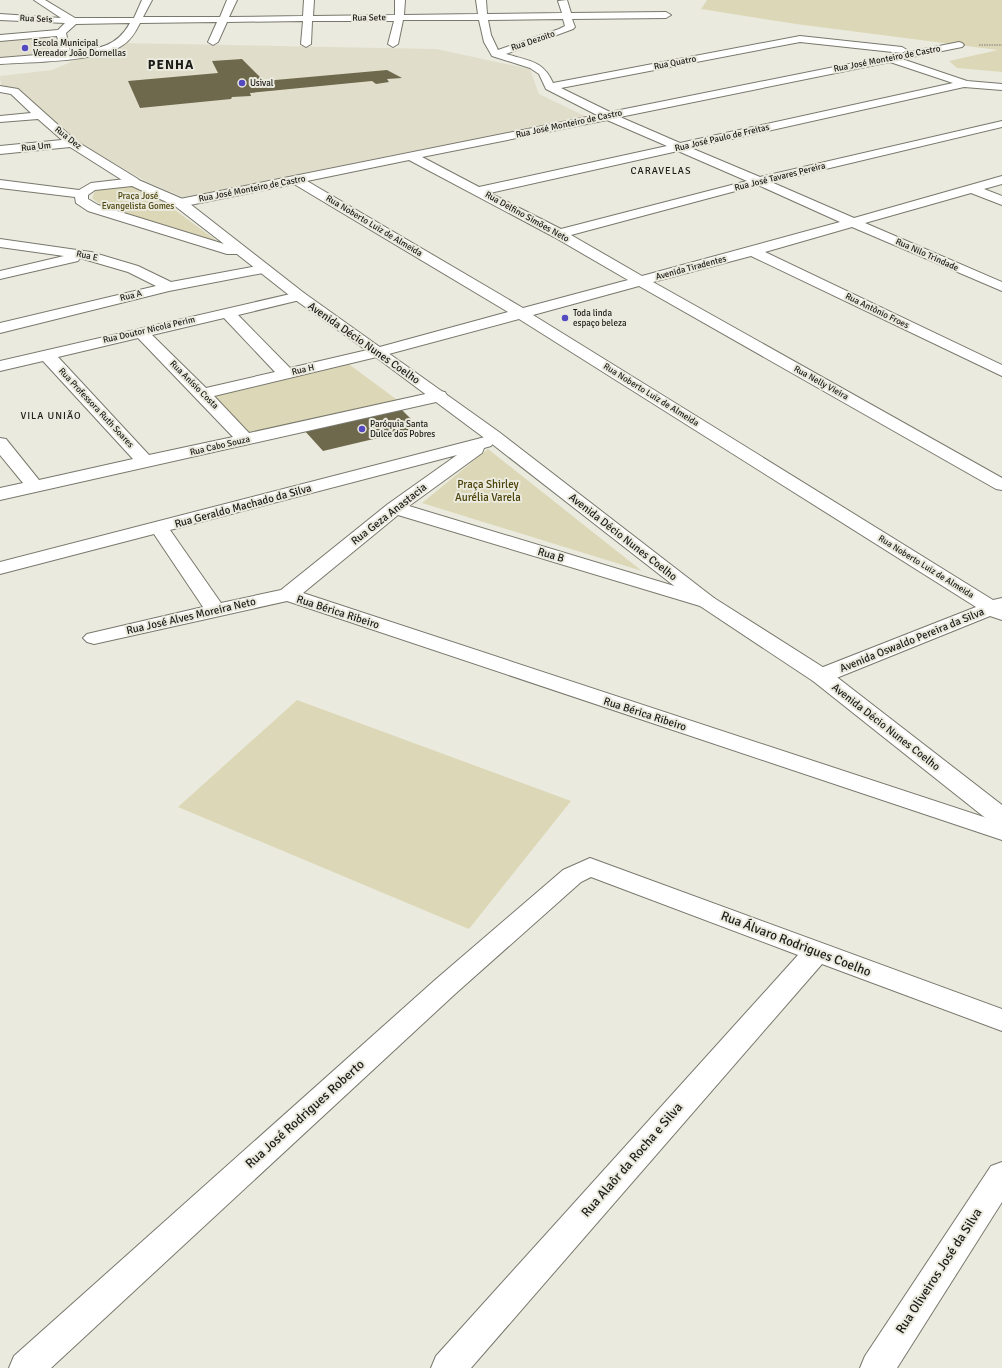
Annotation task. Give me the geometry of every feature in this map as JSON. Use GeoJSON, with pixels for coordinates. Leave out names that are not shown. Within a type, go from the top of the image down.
{"type":"FeatureCollection","features":[{"type":"Feature","properties":{"kind":"street"},"geometry":{"type":"LineString","coordinates":[[0,38],[61,33],[72,21],[39,0]]}},
{"type":"Feature","properties":{"kind":"street"},"geometry":{"type":"LineString","coordinates":[[0,61],[97,51],[121,44],[137,21],[147,0]]}},
{"type":"Feature","properties":{"kind":"street"},"geometry":{"type":"LineString","coordinates":[[213,42],[232,0]]}},
{"type":"Feature","properties":{"kind":"street"},"geometry":{"type":"LineString","coordinates":[[306,44],[310,0]]}},
{"type":"Feature","properties":{"kind":"street"},"geometry":{"type":"LineString","coordinates":[[393,44],[399,18],[400,0]]}},
{"type":"Feature","properties":{"kind":"street"},"geometry":{"type":"LineString","coordinates":[[481,0],[483,18],[490,47],[496,54],[534,66],[543,72],[550,87]]}},
{"type":"Feature","properties":{"kind":"street"},"geometry":{"type":"LineString","coordinates":[[561,0],[568,22]]}},
{"type":"Feature","properties":{"kind":"street","name":"Rua Sete"},"geometry":{"type":"LineString","coordinates":[[72,21],[483,18],[568,22],[666,15]]}},
{"type":"Feature","properties":{"kind":"street","name":"Rua Seis"},"geometry":{"type":"LineString","coordinates":[[0,17],[72,21]]}},
{"type":"Feature","properties":{"kind":"street","name":"Rua Dezoito"},"geometry":{"type":"LineString","coordinates":[[496,54],[562,31],[568,22]]}},
{"type":"Feature","properties":{"kind":"street"},"geometry":{"type":"LineString","coordinates":[[61,33],[66,55]]}},
{"type":"Feature","properties":{"kind":"street","name":"Rua Quatro"},"geometry":{"type":"LineString","coordinates":[[550,87],[800,39],[924,52]]}},
{"type":"Feature","properties":{"kind":"street","name":"Rua José Monteiro de Castro"},"geometry":{"type":"LineString","coordinates":[[180,203],[959,45]]}},
{"type":"Feature","properties":{"kind":"street"},"geometry":{"type":"LineString","coordinates":[[891,58],[1002,96]]}},
{"type":"Feature","properties":{"kind":"street"},"geometry":{"type":"LineString","coordinates":[[964,84],[1002,87]]}},
{"type":"Feature","properties":{"kind":"street","name":"Rua José Paulo de Freitas"},"geometry":{"type":"LineString","coordinates":[[480,191],[681,148],[964,84]]}},
{"type":"Feature","properties":{"kind":"street","name":"Rua Nilo Trindade"},"geometry":{"type":"LineString","coordinates":[[550,87],[608,116],[1002,287]]}},
{"type":"Feature","properties":{"kind":"street","name":"Rua Dez"},"geometry":{"type":"LineString","coordinates":[[3,89],[14,91],[72,143],[134,182]]}},
{"type":"Feature","properties":{"kind":"street"},"geometry":{"type":"LineString","coordinates":[[0,119],[41,115]]}},
{"type":"Feature","properties":{"kind":"street","name":"Rua José Tavares Pereira"},"geometry":{"type":"LineString","coordinates":[[560,234],[760,181],[1002,124]]}},
{"type":"Feature","properties":{"kind":"street","name":"Rua Um"},"geometry":{"type":"LineString","coordinates":[[0,150],[72,143]]}},
{"type":"Feature","properties":{"kind":"street","name":"Rua Delfino Simões Neto"},"geometry":{"type":"LineString","coordinates":[[412,157],[480,191],[560,234],[640,281]]}},
{"type":"Feature","properties":{"kind":"street","name":"Rua Noberto Luiz de Almeida"},"geometry":{"type":"LineString","coordinates":[[297,180],[520,313],[998,608]]}},
{"type":"Feature","properties":{"kind":"street","name":"Avenida Tiradentes"},"geometry":{"type":"LineString","coordinates":[[379,352],[752,251],[1002,180]]}},
{"type":"Feature","properties":{"kind":"street"},"geometry":{"type":"LineString","coordinates":[[134,182],[180,203],[245,255],[93,208],[81,200],[82,194],[91,187],[134,182]]}},
{"type":"Feature","properties":{"kind":"street"},"geometry":{"type":"LineString","coordinates":[[0,184],[82,194]]}},
{"type":"Feature","properties":{"kind":"street"},"geometry":{"type":"LineString","coordinates":[[970,188],[1002,200]]}},
{"type":"Feature","properties":{"kind":"street","name":"Rua E"},"geometry":{"type":"LineString","coordinates":[[0,243],[86,255],[133,268],[169,287]]}},
{"type":"Feature","properties":{"kind":"street","name":"Rua Antônio Froes"},"geometry":{"type":"LineString","coordinates":[[752,251],[1002,371]]}},
{"type":"Feature","properties":{"kind":"street"},"geometry":{"type":"LineString","coordinates":[[0,275],[86,255]]}},
{"type":"Feature","properties":{"kind":"street","name":"Avenida Décio Nunes Coelho"},"geometry":{"type":"LineString","coordinates":[[245,255],[299,296],[439,396],[489,439],[707,602],[821,676],[1002,818]]}},
{"type":"Feature","properties":{"kind":"street","name":"Rua A"},"geometry":{"type":"LineString","coordinates":[[0,328],[169,287],[263,269]]}},
{"type":"Feature","properties":{"kind":"street","name":"Rua Nelly Vieira"},"geometry":{"type":"LineString","coordinates":[[640,281],[1002,485]]}},
{"type":"Feature","properties":{"kind":"street","name":"Rua Doutor Nicola Perim"},"geometry":{"type":"LineString","coordinates":[[0,366],[299,296]]}},
{"type":"Feature","properties":{"kind":"street","name":"Rua H"},"geometry":{"type":"LineString","coordinates":[[227,312],[286,374],[379,352]]}},
{"type":"Feature","properties":{"kind":"street","name":"Rua Anísio Costa"},"geometry":{"type":"LineString","coordinates":[[140,332],[203,394],[246,440]]}},
{"type":"Feature","properties":{"kind":"street","name":"Rua Professora Ruth Soares"},"geometry":{"type":"LineString","coordinates":[[46,354],[145,462]]}},
{"type":"Feature","properties":{"kind":"street"},"geometry":{"type":"LineString","coordinates":[[203,394],[286,374]]}},
{"type":"Feature","properties":{"kind":"street","name":"Rua Cabo Souza"},"geometry":{"type":"LineString","coordinates":[[0,494],[439,396]]}},
{"type":"Feature","properties":{"kind":"street","name":"Rua Geza Anastacia"},"geometry":{"type":"LineString","coordinates":[[288,595],[395,508],[489,439]]}},
{"type":"Feature","properties":{"kind":"street","name":"Rua Geraldo Machado da Silva"},"geometry":{"type":"LineString","coordinates":[[0,568],[159,528],[489,439]]}},
{"type":"Feature","properties":{"kind":"street"},"geometry":{"type":"LineString","coordinates":[[0,443],[34,486]]}},
{"type":"Feature","properties":{"kind":"street","name":"Rua B"},"geometry":{"type":"LineString","coordinates":[[395,508],[707,602]]}},
{"type":"Feature","properties":{"kind":"street"},"geometry":{"type":"LineString","coordinates":[[159,528],[216,610]]}},
{"type":"Feature","properties":{"kind":"street","name":"Rua José Alves Moreira Neto"},"geometry":{"type":"LineString","coordinates":[[94,638],[288,595]]}},
{"type":"Feature","properties":{"kind":"street","name":"Rua Bérica Ribeiro"},"geometry":{"type":"LineString","coordinates":[[288,595],[1002,832]]}},
{"type":"Feature","properties":{"kind":"street","name":"Avenida Oswaldo Pereira da Silva"},"geometry":{"type":"LineString","coordinates":[[821,676],[998,608]]}},
{"type":"Feature","properties":{"kind":"street","name":"Rua Álvaro Rodrigues Coelho"},"geometry":{"type":"LineString","coordinates":[[590,867],[1002,1020]]}},
{"type":"Feature","properties":{"kind":"street","name":"Rua José Rodrigues Roberto"},"geometry":{"type":"LineString","coordinates":[[26,1368],[445,987],[572,876],[590,867]]}},
{"type":"Feature","properties":{"kind":"street","name":"Rua Alaôr da Rocha e Silva"},"geometry":{"type":"LineString","coordinates":[[448,1368],[816,952]]}},
{"type":"Feature","properties":{"kind":"street","name":"Rua Oliveiros José da Silva"},"geometry":{"type":"LineString","coordinates":[[877,1368],[1002,1175]]}},
{"type":"Feature","properties":{"kind":"shaded area","name":"Escola Municipal Vereador João Dornellas"},"geometry":{"type":"Polygon","coordinates":[[[46,36],[51,56],[0,60],[0,39],[46,36]]]}},
{"type":"Feature","properties":{"kind":"shaded area"},"geometry":{"type":"Polygon","coordinates":[[[125,43],[436,49],[530,69],[539,94],[587,117],[185,198],[147,182],[79,143],[19,90],[1,85],[0,76],[52,70],[92,53],[125,43]]]}},
{"type":"Feature","properties":{"kind":"green space"},"geometry":{"type":"Polygon","coordinates":[[[707,0],[1002,0],[1002,72],[957,68],[949,61],[998,50],[796,24],[701,9],[707,0]]]}},
{"type":"Feature","properties":{"kind":"green space","name":"Praça José Evangelista Gomes"},"geometry":{"type":"Polygon","coordinates":[[[118,185],[145,188],[217,241],[101,205],[92,198],[95,191],[118,185]]]}},
{"type":"Feature","properties":{"kind":"green space"},"geometry":{"type":"Polygon","coordinates":[[[346,362],[400,402],[249,435],[214,395],[346,362]]]}},
{"type":"Feature","properties":{"kind":"green space","name":"Praça Shirley Aurélia Varela"},"geometry":{"type":"Polygon","coordinates":[[[488,449],[642,571],[422,503],[488,449]]]}},
{"type":"Feature","properties":{"kind":"green space"},"geometry":{"type":"Polygon","coordinates":[[[297,700],[571,801],[469,929],[178,807],[297,700]]]}},
{"type":"Feature","properties":{"kind":"building","name":"Usival"},"geometry":{"type":"Polygon","coordinates":[[[242,59],[264,81],[387,70],[402,78],[387,79],[389,82],[376,84],[372,81],[250,93],[251,96],[232,97],[231,99],[140,108],[128,81],[218,73],[212,61],[242,59]]]}},
{"type":"Feature","properties":{"kind":"building","name":"Paróquia Santa Dulce dos Pobres"},"geometry":{"type":"Polygon","coordinates":[[[399,407],[420,428],[323,451],[304,430],[399,407]]]}},
{"type":"Feature","properties":{"kind":"place","name":"Escola Municipal Vereador João Dornellas"},"geometry":{"type":"Point","coordinates":[25,48]}},
{"type":"Feature","properties":{"kind":"place","name":"Usival"},"geometry":{"type":"Point","coordinates":[242,83]}},
{"type":"Feature","properties":{"kind":"place","name":"Toda linda espaço beleza"},"geometry":{"type":"Point","coordinates":[565,318]}},
{"type":"Feature","properties":{"kind":"place","name":"Paróquia Santa Dulce dos Pobres"},"geometry":{"type":"Point","coordinates":[362,429]}},
{"type":"Feature","properties":{"kind":"district","name":"PENHA"},"geometry":{"type":"Point","coordinates":[171,65]}},
{"type":"Feature","properties":{"kind":"district","name":"CARAVELAS"},"geometry":{"type":"Point","coordinates":[661,171]}},
{"type":"Feature","properties":{"kind":"district","name":"VILA UNIÃO"},"geometry":{"type":"Point","coordinates":[51,416]}}]}
